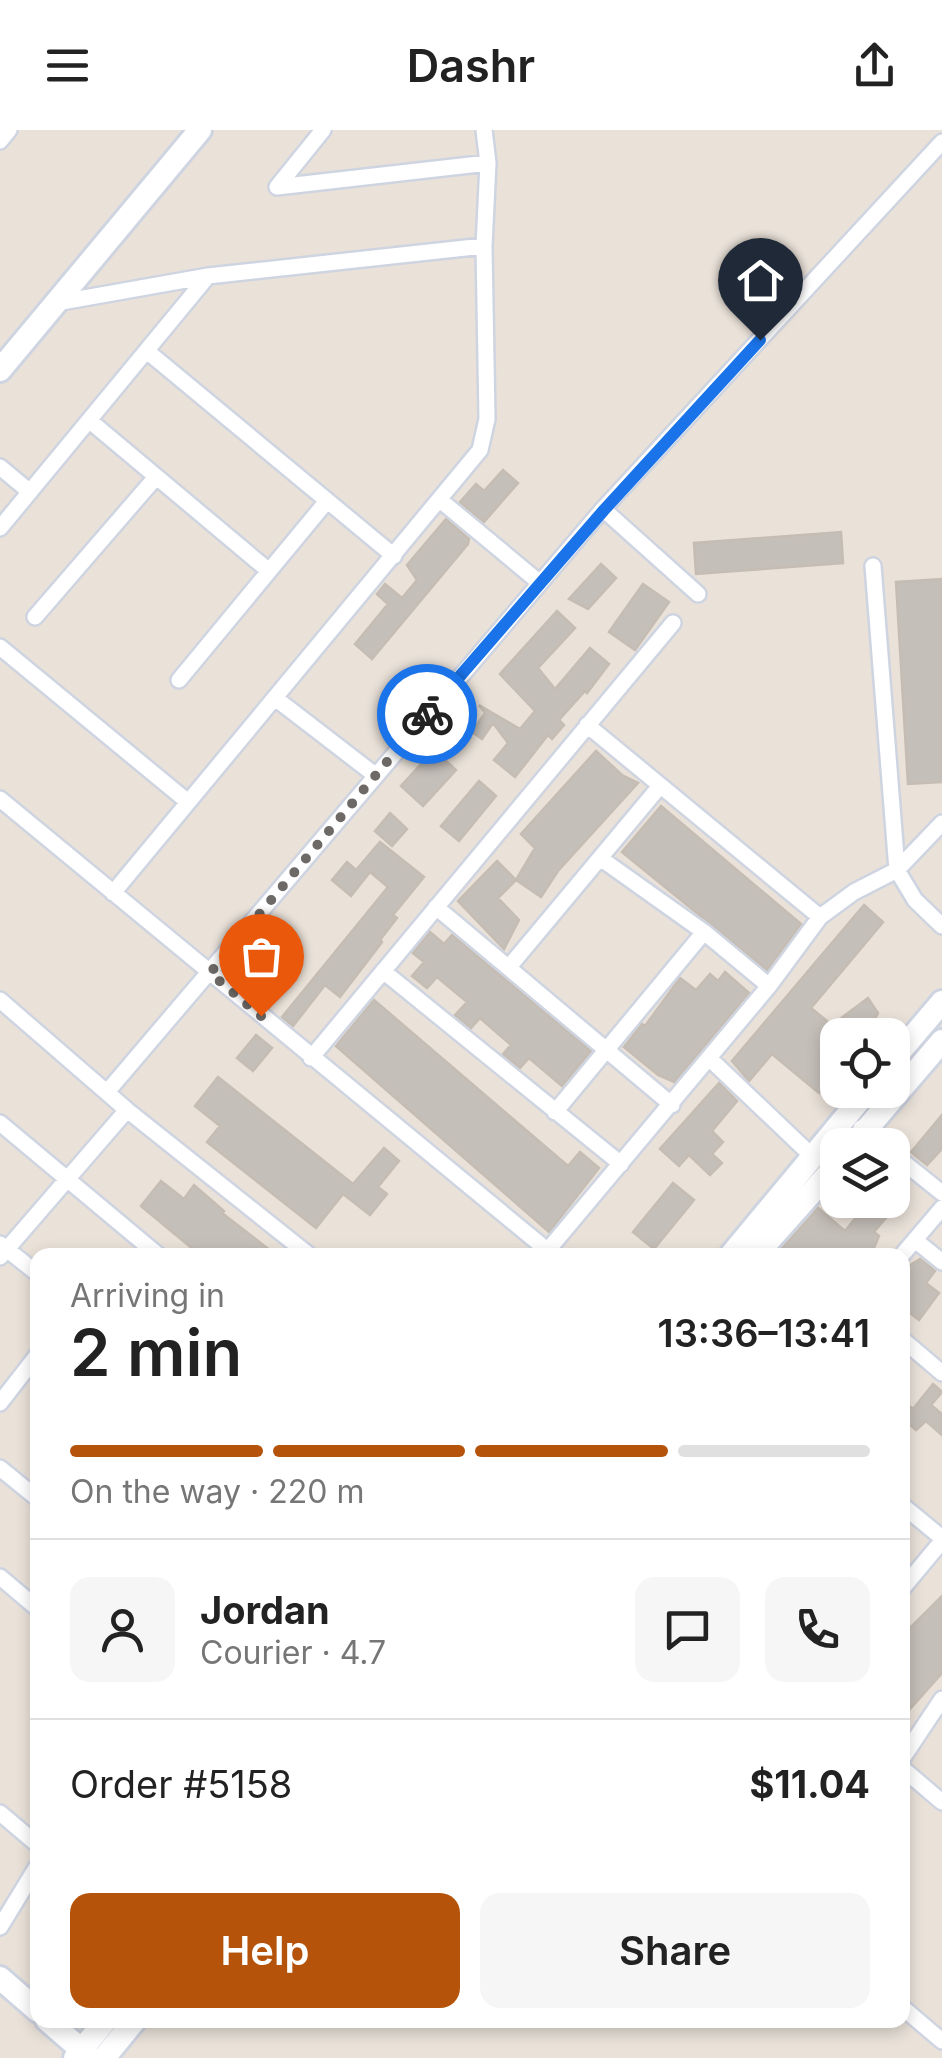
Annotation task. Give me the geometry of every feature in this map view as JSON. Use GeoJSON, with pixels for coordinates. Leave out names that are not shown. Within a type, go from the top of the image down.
{"type":"FeatureCollection","features":[{"type":"Feature","properties":{"kind":"street"},"geometry":{"type":"LineString","coordinates":[[0,141],[9,130]]}},
{"type":"Feature","properties":{"kind":"street"},"geometry":{"type":"LineString","coordinates":[[0,370],[200,130]]}},
{"type":"Feature","properties":{"kind":"street"},"geometry":{"type":"LineString","coordinates":[[323,130],[277,187],[488,163]]}},
{"type":"Feature","properties":{"kind":"street"},"geometry":{"type":"LineString","coordinates":[[113,893],[480,450],[487,419],[484,246],[488,163],[484,130]]}},
{"type":"Feature","properties":{"kind":"street"},"geometry":{"type":"LineString","coordinates":[[107,1092],[604,510],[942,142]]}},
{"type":"Feature","properties":{"kind":"street"},"geometry":{"type":"LineString","coordinates":[[56,303],[208,276],[484,246]]}},
{"type":"Feature","properties":{"kind":"street"},"geometry":{"type":"LineString","coordinates":[[0,528],[208,276]]}},
{"type":"Feature","properties":{"kind":"street"},"geometry":{"type":"LineString","coordinates":[[148,352],[394,556]]}},
{"type":"Feature","properties":{"kind":"street"},"geometry":{"type":"LineString","coordinates":[[90,421],[269,571]]}},
{"type":"Feature","properties":{"kind":"street"},"geometry":{"type":"LineString","coordinates":[[0,467],[30,492]]}},
{"type":"Feature","properties":{"kind":"street"},"geometry":{"type":"LineString","coordinates":[[35,617],[156,477]]}},
{"type":"Feature","properties":{"kind":"street"},"geometry":{"type":"LineString","coordinates":[[440,500],[540,583]]}},
{"type":"Feature","properties":{"kind":"street"},"geometry":{"type":"LineString","coordinates":[[179,680],[327,501]]}},
{"type":"Feature","properties":{"kind":"street"},"geometry":{"type":"LineString","coordinates":[[604,510],[698,594]]}},
{"type":"Feature","properties":{"kind":"street"},"geometry":{"type":"LineString","coordinates":[[873,566],[897,870],[914,900],[942,926]]}},
{"type":"Feature","properties":{"kind":"street"},"geometry":{"type":"LineString","coordinates":[[312,1058],[673,623]]}},
{"type":"Feature","properties":{"kind":"street"},"geometry":{"type":"LineString","coordinates":[[0,647],[188,802]]}},
{"type":"Feature","properties":{"kind":"street"},"geometry":{"type":"LineString","coordinates":[[276,698],[375,775]]}},
{"type":"Feature","properties":{"kind":"street"},"geometry":{"type":"LineString","coordinates":[[587,725],[820,917]]}},
{"type":"Feature","properties":{"kind":"street"},"geometry":{"type":"LineString","coordinates":[[509,968],[660,786]]}},
{"type":"Feature","properties":{"kind":"street"},"geometry":{"type":"LineString","coordinates":[[0,799],[544,1248]]}},
{"type":"Feature","properties":{"kind":"street"},"geometry":{"type":"LineString","coordinates":[[554,1248],[770,986],[820,917],[854,892],[897,870],[942,823]]}},
{"type":"Feature","properties":{"kind":"street"},"geometry":{"type":"LineString","coordinates":[[600,858],[704,932],[770,986]]}},
{"type":"Feature","properties":{"kind":"street"},"geometry":{"type":"LineString","coordinates":[[436,907],[672,1106]]}},
{"type":"Feature","properties":{"kind":"street"},"geometry":{"type":"LineString","coordinates":[[556,1112],[704,932]]}},
{"type":"Feature","properties":{"kind":"street"},"geometry":{"type":"LineString","coordinates":[[383,971],[621,1164]]}},
{"type":"Feature","properties":{"kind":"street"},"geometry":{"type":"LineString","coordinates":[[0,1000],[127,1110],[300,1248]]}},
{"type":"Feature","properties":{"kind":"street"},"geometry":{"type":"LineString","coordinates":[[910,1040],[942,1002]]}},
{"type":"Feature","properties":{"kind":"street"},"geometry":{"type":"LineString","coordinates":[[876,1128],[942,1042]]}},
{"type":"Feature","properties":{"kind":"street"},"geometry":{"type":"LineString","coordinates":[[710,1059],[813,1156]]}},
{"type":"Feature","properties":{"kind":"street"},"geometry":{"type":"LineString","coordinates":[[737,1248],[853,1108]]}},
{"type":"Feature","properties":{"kind":"street"},"geometry":{"type":"LineString","coordinates":[[30,1269],[2,1250],[127,1110]]}},
{"type":"Feature","properties":{"kind":"street"},"geometry":{"type":"LineString","coordinates":[[846,1116],[856,1128]]}},
{"type":"Feature","properties":{"kind":"street"},"geometry":{"type":"LineString","coordinates":[[0,1123],[150,1248]]}},
{"type":"Feature","properties":{"kind":"street"},"geometry":{"type":"LineString","coordinates":[[910,1167],[942,1193]]}},
{"type":"Feature","properties":{"kind":"street"},"geometry":{"type":"LineString","coordinates":[[762,1248],[820,1183]]}},
{"type":"Feature","properties":{"kind":"street"},"geometry":{"type":"LineString","coordinates":[[908,1248],[942,1208]]}},
{"type":"Feature","properties":{"kind":"street"},"geometry":{"type":"LineString","coordinates":[[915,1240],[942,1262]]}},
{"type":"Feature","properties":{"kind":"street"},"geometry":{"type":"LineString","coordinates":[[910,1346],[942,1373]]}},
{"type":"Feature","properties":{"kind":"street"},"geometry":{"type":"LineString","coordinates":[[0,1403],[30,1364]]}},
{"type":"Feature","properties":{"kind":"street"},"geometry":{"type":"LineString","coordinates":[[0,1468],[30,1492]]}},
{"type":"Feature","properties":{"kind":"street"},"geometry":{"type":"LineString","coordinates":[[910,1512],[942,1540],[910,1579]]}},
{"type":"Feature","properties":{"kind":"street"},"geometry":{"type":"LineString","coordinates":[[0,1578],[30,1602]]}},
{"type":"Feature","properties":{"kind":"street"},"geometry":{"type":"LineString","coordinates":[[910,1747],[942,1699]]}},
{"type":"Feature","properties":{"kind":"street"},"geometry":{"type":"LineString","coordinates":[[910,1775],[942,1802]]}},
{"type":"Feature","properties":{"kind":"street"},"geometry":{"type":"LineString","coordinates":[[0,1812],[30,1839]]}},
{"type":"Feature","properties":{"kind":"street"},"geometry":{"type":"LineString","coordinates":[[0,1928],[30,1878]]}},
{"type":"Feature","properties":{"kind":"street"},"geometry":{"type":"LineString","coordinates":[[0,1978],[30,2005]]}},
{"type":"Feature","properties":{"kind":"street"},"geometry":{"type":"LineString","coordinates":[[910,2015],[942,2041]]}},
{"type":"Feature","properties":{"kind":"street"},"geometry":{"type":"LineString","coordinates":[[56,2028],[88,2056]]}},
{"type":"Feature","properties":{"kind":"street"},"geometry":{"type":"LineString","coordinates":[[88,2056],[102,2028]]}},
{"type":"Feature","properties":{"kind":"street"},"geometry":{"type":"LineString","coordinates":[[88,2056],[125,2028]]}},
{"type":"Feature","properties":{"kind":"building"},"geometry":{"type":"Polygon","coordinates":[[[503,470],[518,483],[484,522],[460,502],[476,484],[484,491],[503,470]]]}},
{"type":"Feature","properties":{"kind":"building"},"geometry":{"type":"Polygon","coordinates":[[[446,519],[469,539],[468,544],[372,659],[355,644],[388,604],[377,594],[385,584],[402,598],[417,580],[407,565],[446,519]]]}},
{"type":"Feature","properties":{"kind":"building"},"geometry":{"type":"Polygon","coordinates":[[[841,532],[843,563],[696,574],[694,543],[841,532]]]}},
{"type":"Feature","properties":{"kind":"building"},"geometry":{"type":"Polygon","coordinates":[[[601,564],[616,578],[588,609],[569,599],[601,564]]]}},
{"type":"Feature","properties":{"kind":"building"},"geometry":{"type":"Polygon","coordinates":[[[942,579],[942,782],[908,784],[896,582],[942,579]]]}},
{"type":"Feature","properties":{"kind":"building"},"geometry":{"type":"Polygon","coordinates":[[[643,584],[669,602],[635,650],[609,632],[643,584]]]}},
{"type":"Feature","properties":{"kind":"building"},"geometry":{"type":"Polygon","coordinates":[[[557,611],[575,628],[538,668],[555,689],[590,648],[609,664],[559,720],[564,725],[552,739],[548,735],[515,777],[494,760],[508,743],[493,723],[482,739],[472,732],[485,713],[479,705],[520,729],[535,711],[500,674],[557,611]]]}},
{"type":"Feature","properties":{"kind":"building"},"geometry":{"type":"Polygon","coordinates":[[[434,750],[456,770],[423,806],[401,786],[434,750]]]}},
{"type":"Feature","properties":{"kind":"building"},"geometry":{"type":"Polygon","coordinates":[[[596,751],[622,775],[638,783],[558,871],[541,897],[516,880],[535,848],[521,834],[596,751]]]}},
{"type":"Feature","properties":{"kind":"building"},"geometry":{"type":"Polygon","coordinates":[[[479,781],[496,796],[459,841],[441,826],[479,781]]]}},
{"type":"Feature","properties":{"kind":"building"},"geometry":{"type":"Polygon","coordinates":[[[661,806],[801,924],[767,970],[622,852],[661,806]]]}},
{"type":"Feature","properties":{"kind":"building"},"geometry":{"type":"Polygon","coordinates":[[[390,813],[407,829],[392,846],[375,831],[390,813]]]}},
{"type":"Feature","properties":{"kind":"building"},"geometry":{"type":"Polygon","coordinates":[[[380,842],[424,877],[393,915],[397,918],[382,942],[340,997],[325,985],[293,1026],[282,1017],[388,887],[370,872],[351,896],[332,880],[347,862],[356,870],[380,842]]]}},
{"type":"Feature","properties":{"kind":"building"},"geometry":{"type":"Polygon","coordinates":[[[497,861],[516,880],[498,898],[519,920],[504,949],[458,901],[497,861]]]}},
{"type":"Feature","properties":{"kind":"building"},"geometry":{"type":"Polygon","coordinates":[[[864,905],[883,922],[811,1008],[823,1018],[820,1018],[819,1093],[772,1054],[749,1081],[732,1061],[864,905]]]}},
{"type":"Feature","properties":{"kind":"building"},"geometry":{"type":"Polygon","coordinates":[[[430,932],[444,944],[452,935],[591,1051],[562,1086],[529,1058],[520,1068],[503,1054],[511,1045],[480,1018],[471,1028],[455,1015],[467,1002],[437,977],[427,988],[412,976],[424,962],[413,953],[430,932]]]}},
{"type":"Feature","properties":{"kind":"building"},"geometry":{"type":"Polygon","coordinates":[[[725,972],[749,993],[674,1082],[658,1075],[624,1047],[642,1024],[645,1026],[680,978],[696,990],[710,974],[718,981],[725,972]]]}},
{"type":"Feature","properties":{"kind":"building"},"geometry":{"type":"Polygon","coordinates":[[[868,998],[878,1013],[876,1018],[841,1018],[868,998]]]}},
{"type":"Feature","properties":{"kind":"building"},"geometry":{"type":"Polygon","coordinates":[[[374,1000],[568,1166],[580,1152],[599,1168],[549,1232],[336,1046],[374,1000]]]}},
{"type":"Feature","properties":{"kind":"building"},"geometry":{"type":"Polygon","coordinates":[[[256,1035],[272,1048],[253,1071],[237,1058],[256,1035]]]}},
{"type":"Feature","properties":{"kind":"building"},"geometry":{"type":"Polygon","coordinates":[[[218,1077],[353,1184],[384,1148],[399,1161],[378,1187],[387,1194],[370,1215],[343,1194],[316,1228],[207,1142],[220,1126],[195,1106],[218,1077]]]}},
{"type":"Feature","properties":{"kind":"building"},"geometry":{"type":"Polygon","coordinates":[[[719,1083],[737,1101],[712,1131],[723,1142],[712,1154],[722,1163],[710,1175],[689,1155],[679,1166],[660,1149],[719,1083]]]}},
{"type":"Feature","properties":{"kind":"building"},"geometry":{"type":"Polygon","coordinates":[[[942,1115],[942,1149],[927,1165],[911,1152],[942,1115]]]}},
{"type":"Feature","properties":{"kind":"building"},"geometry":{"type":"Polygon","coordinates":[[[161,1181],[184,1199],[194,1185],[267,1248],[192,1248],[141,1206],[161,1181]]]}},
{"type":"Feature","properties":{"kind":"building"},"geometry":{"type":"Polygon","coordinates":[[[673,1183],[694,1200],[655,1248],[633,1232],[673,1183]]]}},
{"type":"Feature","properties":{"kind":"building"},"geometry":{"type":"Polygon","coordinates":[[[818,1208],[820,1218],[830,1218],[845,1231],[855,1218],[886,1218],[874,1232],[879,1236],[874,1248],[782,1248],[818,1208]]]}},
{"type":"Feature","properties":{"kind":"building"},"geometry":{"type":"Polygon","coordinates":[[[920,1259],[935,1271],[926,1283],[939,1293],[919,1320],[910,1313],[910,1265],[920,1259]]]}},
{"type":"Feature","properties":{"kind":"building"},"geometry":{"type":"Polygon","coordinates":[[[933,1384],[942,1392],[931,1405],[942,1414],[942,1435],[926,1421],[916,1430],[910,1425],[910,1407],[913,1409],[933,1384]]]}},
{"type":"Feature","properties":{"kind":"building"},"geometry":{"type":"Polygon","coordinates":[[[942,1596],[942,1673],[910,1709],[910,1628],[942,1596]]]}},
{"type":"Feature","properties":{"kind":"way so far"},"geometry":{"type":"LineString","coordinates":[[261,1016],[210,973],[427,714]]}},
{"type":"Feature","properties":{"kind":"route"},"geometry":{"type":"LineString","coordinates":[[427,714],[604,510],[760,340]]}}]}
